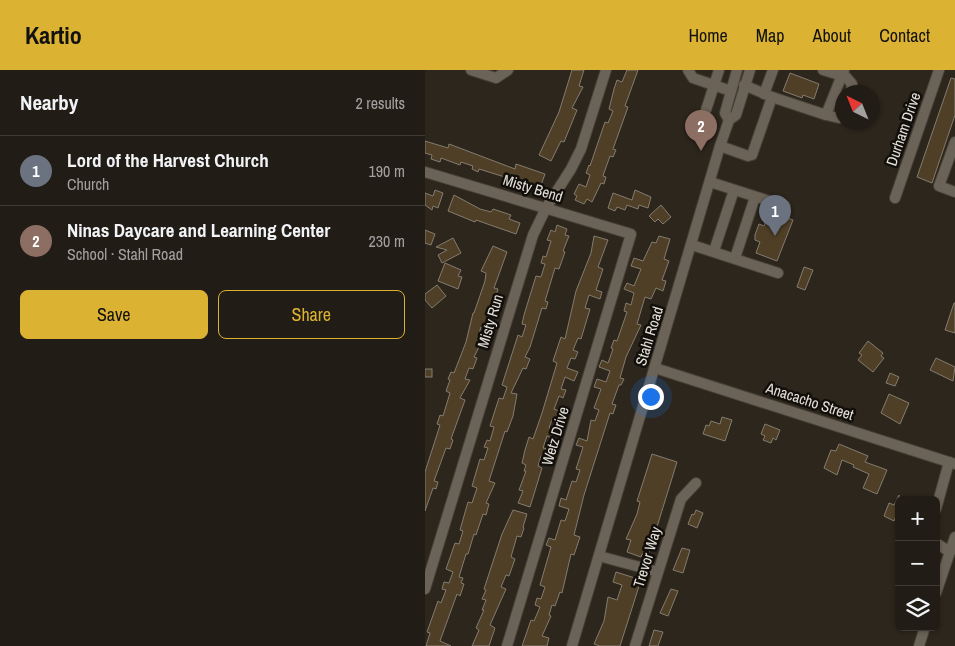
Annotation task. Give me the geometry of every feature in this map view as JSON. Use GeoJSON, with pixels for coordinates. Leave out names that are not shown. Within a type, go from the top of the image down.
{"type":"FeatureCollection","features":[{"type":"Feature","properties":{"kind":"street"},"geometry":{"type":"LineString","coordinates":[[471,70],[496,78],[508,70]]}},
{"type":"Feature","properties":{"kind":"street","name":"Misty Run"},"geometry":{"type":"LineString","coordinates":[[425,589],[523,264],[545,208],[571,169],[581,149],[606,70]]}},
{"type":"Feature","properties":{"kind":"street"},"geometry":{"type":"LineString","coordinates":[[688,70],[693,78],[731,91]]}},
{"type":"Feature","properties":{"kind":"street"},"geometry":{"type":"LineString","coordinates":[[707,110],[719,70]]}},
{"type":"Feature","properties":{"kind":"street","name":"Stahl Road"},"geometry":{"type":"LineString","coordinates":[[729,120],[725,113],[737,70]]}},
{"type":"Feature","properties":{"kind":"street","name":"Stahl Road"},"geometry":{"type":"LineString","coordinates":[[572,646],[729,120],[736,115],[750,70]]}},
{"type":"Feature","properties":{"kind":"street"},"geometry":{"type":"LineString","coordinates":[[721,146],[747,156],[752,155],[773,70]]}},
{"type":"Feature","properties":{"kind":"street","name":"Durham Drive"},"geometry":{"type":"LineString","coordinates":[[895,198],[939,70]]}},
{"type":"Feature","properties":{"kind":"street"},"geometry":{"type":"LineString","coordinates":[[828,71],[843,73],[853,85]]}},
{"type":"Feature","properties":{"kind":"street"},"geometry":{"type":"LineString","coordinates":[[826,115],[843,73]]}},
{"type":"Feature","properties":{"kind":"street"},"geometry":{"type":"LineString","coordinates":[[744,85],[768,96],[835,118]]}},
{"type":"Feature","properties":{"kind":"street"},"geometry":{"type":"LineString","coordinates":[[955,142],[939,186],[955,192]]}},
{"type":"Feature","properties":{"kind":"street","name":"Misty Bend"},"geometry":{"type":"LineString","coordinates":[[425,172],[631,234]]}},
{"type":"Feature","properties":{"kind":"street"},"geometry":{"type":"LineString","coordinates":[[710,182],[785,206]]}},
{"type":"Feature","properties":{"kind":"street"},"geometry":{"type":"LineString","coordinates":[[714,251],[734,190]]}},
{"type":"Feature","properties":{"kind":"street"},"geometry":{"type":"LineString","coordinates":[[735,258],[755,197]]}},
{"type":"Feature","properties":{"kind":"street","name":"Wetz Drive"},"geometry":{"type":"LineString","coordinates":[[507,646],[631,234]]}},
{"type":"Feature","properties":{"kind":"street"},"geometry":{"type":"LineString","coordinates":[[692,245],[778,273]]}},
{"type":"Feature","properties":{"kind":"street","name":"Anacacho Street"},"geometry":{"type":"LineString","coordinates":[[655,368],[952,463]]}},
{"type":"Feature","properties":{"kind":"street"},"geometry":{"type":"LineString","coordinates":[[940,498],[952,463]]}},
{"type":"Feature","properties":{"kind":"street","name":"Trevor Way"},"geometry":{"type":"LineString","coordinates":[[635,646],[681,498],[696,483]]}},
{"type":"Feature","properties":{"kind":"street"},"geometry":{"type":"LineString","coordinates":[[938,586],[955,537]]}},
{"type":"Feature","properties":{"kind":"street"},"geometry":{"type":"LineString","coordinates":[[940,546],[950,552]]}},
{"type":"Feature","properties":{"kind":"street"},"geometry":{"type":"LineString","coordinates":[[599,556],[658,572]]}},
{"type":"Feature","properties":{"kind":"street"},"geometry":{"type":"LineString","coordinates":[[919,646],[924,631]]}},
{"type":"Feature","properties":{"kind":"building"},"geometry":{"type":"Polygon","coordinates":[[[572,70],[584,70],[579,86],[583,87],[572,108],[577,110],[564,142],[561,141],[551,161],[539,155],[559,112],[572,70]]]}},
{"type":"Feature","properties":{"kind":"building"},"geometry":{"type":"Polygon","coordinates":[[[627,70],[638,70],[625,106],[628,107],[613,149],[616,150],[613,157],[610,156],[605,170],[603,176],[606,177],[604,184],[601,183],[592,202],[587,199],[584,204],[575,200],[577,196],[574,194],[579,184],[586,187],[590,175],[586,173],[605,122],[608,123],[613,111],[609,109],[617,80],[622,82],[627,70]]]}},
{"type":"Feature","properties":{"kind":"building"},"geometry":{"type":"Polygon","coordinates":[[[790,73],[819,84],[814,99],[803,95],[802,98],[783,91],[790,73]]]}},
{"type":"Feature","properties":{"kind":"building"},"geometry":{"type":"Polygon","coordinates":[[[951,78],[955,79],[955,115],[932,183],[917,177],[951,78]]]}},
{"type":"Feature","properties":{"kind":"building"},"geometry":{"type":"Polygon","coordinates":[[[425,141],[448,148],[449,144],[515,169],[516,164],[545,174],[540,188],[479,169],[478,172],[472,169],[473,166],[461,162],[460,165],[441,158],[440,162],[431,159],[432,155],[425,153],[425,141]]]}},
{"type":"Feature","properties":{"kind":"building"},"geometry":{"type":"Polygon","coordinates":[[[435,190],[443,193],[438,208],[433,206],[432,210],[425,205],[425,193],[433,196],[435,190]]]}},
{"type":"Feature","properties":{"kind":"building"},"geometry":{"type":"Polygon","coordinates":[[[635,190],[651,197],[648,208],[639,205],[638,209],[627,205],[625,210],[617,207],[615,211],[608,208],[613,193],[632,200],[635,190]]]}},
{"type":"Feature","properties":{"kind":"building"},"geometry":{"type":"Polygon","coordinates":[[[454,195],[480,209],[491,212],[493,209],[511,215],[509,219],[520,223],[516,234],[476,220],[475,222],[448,211],[454,195]]]}},
{"type":"Feature","properties":{"kind":"building"},"geometry":{"type":"Polygon","coordinates":[[[661,205],[671,217],[663,224],[658,219],[655,222],[649,216],[661,205]]]}},
{"type":"Feature","properties":{"kind":"building"},"geometry":{"type":"Polygon","coordinates":[[[770,211],[793,220],[777,261],[756,253],[760,242],[755,240],[755,235],[759,224],[764,226],[770,211]]]}},
{"type":"Feature","properties":{"kind":"building"},"geometry":{"type":"Polygon","coordinates":[[[557,225],[567,229],[565,235],[569,236],[563,251],[565,252],[559,269],[555,268],[545,301],[548,302],[546,309],[542,308],[525,357],[530,359],[526,369],[523,368],[511,393],[517,394],[513,416],[507,432],[505,431],[489,481],[495,483],[486,503],[489,504],[486,515],[483,514],[468,554],[466,554],[459,577],[463,578],[461,583],[464,584],[460,596],[457,594],[440,641],[451,646],[426,646],[430,633],[427,632],[438,601],[441,603],[446,590],[442,589],[444,582],[449,583],[453,572],[446,569],[455,543],[459,544],[463,531],[460,530],[468,502],[472,503],[477,488],[472,486],[480,459],[484,460],[488,448],[484,447],[487,440],[490,441],[494,427],[490,426],[499,398],[503,399],[507,387],[502,385],[518,335],[522,337],[526,325],[522,324],[536,276],[541,277],[545,264],[541,263],[543,256],[546,257],[551,241],[547,240],[551,230],[555,232],[557,225]]]}},
{"type":"Feature","properties":{"kind":"building"},"geometry":{"type":"Polygon","coordinates":[[[425,230],[435,234],[431,245],[425,243],[425,230]]]}},
{"type":"Feature","properties":{"kind":"building"},"geometry":{"type":"Polygon","coordinates":[[[594,236],[608,240],[598,267],[603,269],[596,290],[602,292],[600,299],[589,295],[585,308],[590,309],[581,339],[578,338],[573,350],[578,352],[575,359],[571,358],[567,368],[578,372],[574,381],[565,377],[561,389],[566,390],[563,398],[559,396],[554,409],[559,411],[556,418],[553,417],[549,428],[554,429],[551,438],[547,436],[543,448],[548,449],[546,457],[541,456],[538,466],[542,468],[530,507],[518,503],[523,491],[519,490],[526,471],[524,471],[526,465],[522,463],[525,450],[529,437],[533,439],[542,413],[557,363],[553,361],[561,337],[565,339],[576,291],[591,253],[594,236]]]}},
{"type":"Feature","properties":{"kind":"building"},"geometry":{"type":"Polygon","coordinates":[[[659,236],[670,239],[664,259],[669,261],[662,280],[666,281],[663,291],[656,288],[651,299],[645,297],[637,324],[641,325],[626,357],[620,378],[624,379],[621,385],[619,385],[612,404],[616,405],[613,414],[610,413],[584,495],[574,535],[580,537],[574,555],[571,554],[562,593],[560,592],[555,606],[552,605],[549,615],[551,616],[542,636],[549,638],[547,646],[522,646],[531,620],[534,621],[540,607],[535,605],[537,598],[541,599],[545,587],[540,585],[551,547],[546,545],[549,538],[555,540],[561,520],[565,521],[569,509],[559,506],[561,498],[566,500],[572,481],[576,482],[580,470],[576,469],[583,447],[576,445],[579,438],[587,441],[591,420],[595,421],[599,410],[594,408],[601,389],[594,387],[597,379],[606,382],[610,371],[599,367],[602,360],[608,363],[613,349],[611,348],[614,340],[617,341],[627,312],[624,311],[626,303],[631,305],[634,293],[624,289],[627,283],[634,286],[641,269],[631,266],[634,258],[643,261],[652,242],[656,243],[659,236]]]}},
{"type":"Feature","properties":{"kind":"building"},"geometry":{"type":"Polygon","coordinates":[[[453,238],[461,253],[442,263],[438,255],[447,250],[436,247],[453,238]]]}},
{"type":"Feature","properties":{"kind":"building"},"geometry":{"type":"Polygon","coordinates":[[[493,246],[507,252],[494,288],[498,289],[486,328],[481,327],[478,337],[483,339],[474,357],[477,358],[473,369],[469,368],[465,379],[470,380],[460,398],[465,400],[451,439],[453,440],[450,449],[446,448],[434,481],[438,482],[436,489],[433,488],[425,511],[425,472],[440,425],[437,424],[440,415],[443,416],[450,393],[446,391],[450,380],[448,379],[451,372],[454,373],[466,342],[473,313],[485,281],[486,273],[481,271],[493,246]]]}},
{"type":"Feature","properties":{"kind":"building"},"geometry":{"type":"Polygon","coordinates":[[[445,263],[461,270],[458,276],[462,277],[458,289],[438,281],[445,263]]]}},
{"type":"Feature","properties":{"kind":"building"},"geometry":{"type":"Polygon","coordinates":[[[804,267],[813,270],[805,290],[797,287],[804,267]]]}},
{"type":"Feature","properties":{"kind":"building"},"geometry":{"type":"Polygon","coordinates":[[[437,285],[446,296],[432,308],[425,300],[425,294],[437,285]]]}},
{"type":"Feature","properties":{"kind":"building"},"geometry":{"type":"Polygon","coordinates":[[[955,303],[955,333],[945,330],[955,303]]]}},
{"type":"Feature","properties":{"kind":"building"},"geometry":{"type":"Polygon","coordinates":[[[868,341],[883,353],[881,356],[884,358],[873,372],[858,360],[862,355],[859,353],[868,341]]]}},
{"type":"Feature","properties":{"kind":"building"},"geometry":{"type":"Polygon","coordinates":[[[936,358],[955,367],[953,381],[930,370],[936,358]]]}},
{"type":"Feature","properties":{"kind":"building"},"geometry":{"type":"Polygon","coordinates":[[[425,369],[432,369],[432,377],[425,377],[425,369]]]}},
{"type":"Feature","properties":{"kind":"building"},"geometry":{"type":"Polygon","coordinates":[[[890,373],[899,377],[895,386],[886,383],[890,373]]]}},
{"type":"Feature","properties":{"kind":"building"},"geometry":{"type":"Polygon","coordinates":[[[889,394],[909,403],[900,424],[881,413],[889,394]]]}},
{"type":"Feature","properties":{"kind":"building"},"geometry":{"type":"Polygon","coordinates":[[[722,417],[732,420],[725,441],[703,434],[706,425],[709,426],[711,421],[720,424],[722,417]]]}},
{"type":"Feature","properties":{"kind":"building"},"geometry":{"type":"Polygon","coordinates":[[[765,424],[780,430],[776,440],[773,438],[771,443],[763,440],[765,436],[761,434],[765,424]]]}},
{"type":"Feature","properties":{"kind":"building"},"geometry":{"type":"Polygon","coordinates":[[[839,444],[868,456],[865,462],[887,470],[877,494],[863,488],[869,474],[853,467],[854,465],[842,460],[837,475],[824,468],[831,450],[836,451],[839,444]]]}},
{"type":"Feature","properties":{"kind":"building"},"geometry":{"type":"Polygon","coordinates":[[[652,454],[677,462],[648,556],[642,554],[641,557],[627,552],[631,540],[626,539],[637,514],[640,502],[637,501],[652,454]]]}},
{"type":"Feature","properties":{"kind":"building"},"geometry":{"type":"Polygon","coordinates":[[[889,503],[894,505],[895,503],[894,521],[884,516],[889,503]]]}},
{"type":"Feature","properties":{"kind":"building"},"geometry":{"type":"Polygon","coordinates":[[[513,510],[527,514],[521,537],[517,536],[511,557],[515,559],[509,576],[506,575],[501,587],[506,589],[490,625],[495,628],[489,646],[472,646],[479,630],[476,628],[484,610],[482,610],[486,600],[482,599],[486,590],[484,589],[502,534],[513,510]]]}},
{"type":"Feature","properties":{"kind":"building"},"geometry":{"type":"Polygon","coordinates":[[[696,510],[703,513],[697,528],[688,524],[696,510]]]}},
{"type":"Feature","properties":{"kind":"building"},"geometry":{"type":"Polygon","coordinates":[[[682,548],[690,550],[683,573],[673,570],[682,548]]]}},
{"type":"Feature","properties":{"kind":"building"},"geometry":{"type":"Polygon","coordinates":[[[616,572],[635,578],[634,581],[640,583],[620,646],[600,646],[594,644],[604,621],[608,597],[617,600],[622,585],[613,582],[616,572]]]}},
{"type":"Feature","properties":{"kind":"building"},"geometry":{"type":"Polygon","coordinates":[[[671,589],[678,591],[668,616],[660,613],[671,589]]]}},
{"type":"Feature","properties":{"kind":"building"},"geometry":{"type":"Polygon","coordinates":[[[654,630],[663,632],[658,646],[649,646],[654,630]]]}},
{"type":"Feature","properties":{"kind":"place","name":"Ninas Daycare and Learning Center"},"geometry":{"type":"Point","coordinates":[701,151]}},
{"type":"Feature","properties":{"kind":"place","name":"Lord of the Harvest Church"},"geometry":{"type":"Point","coordinates":[775,236]}}]}
